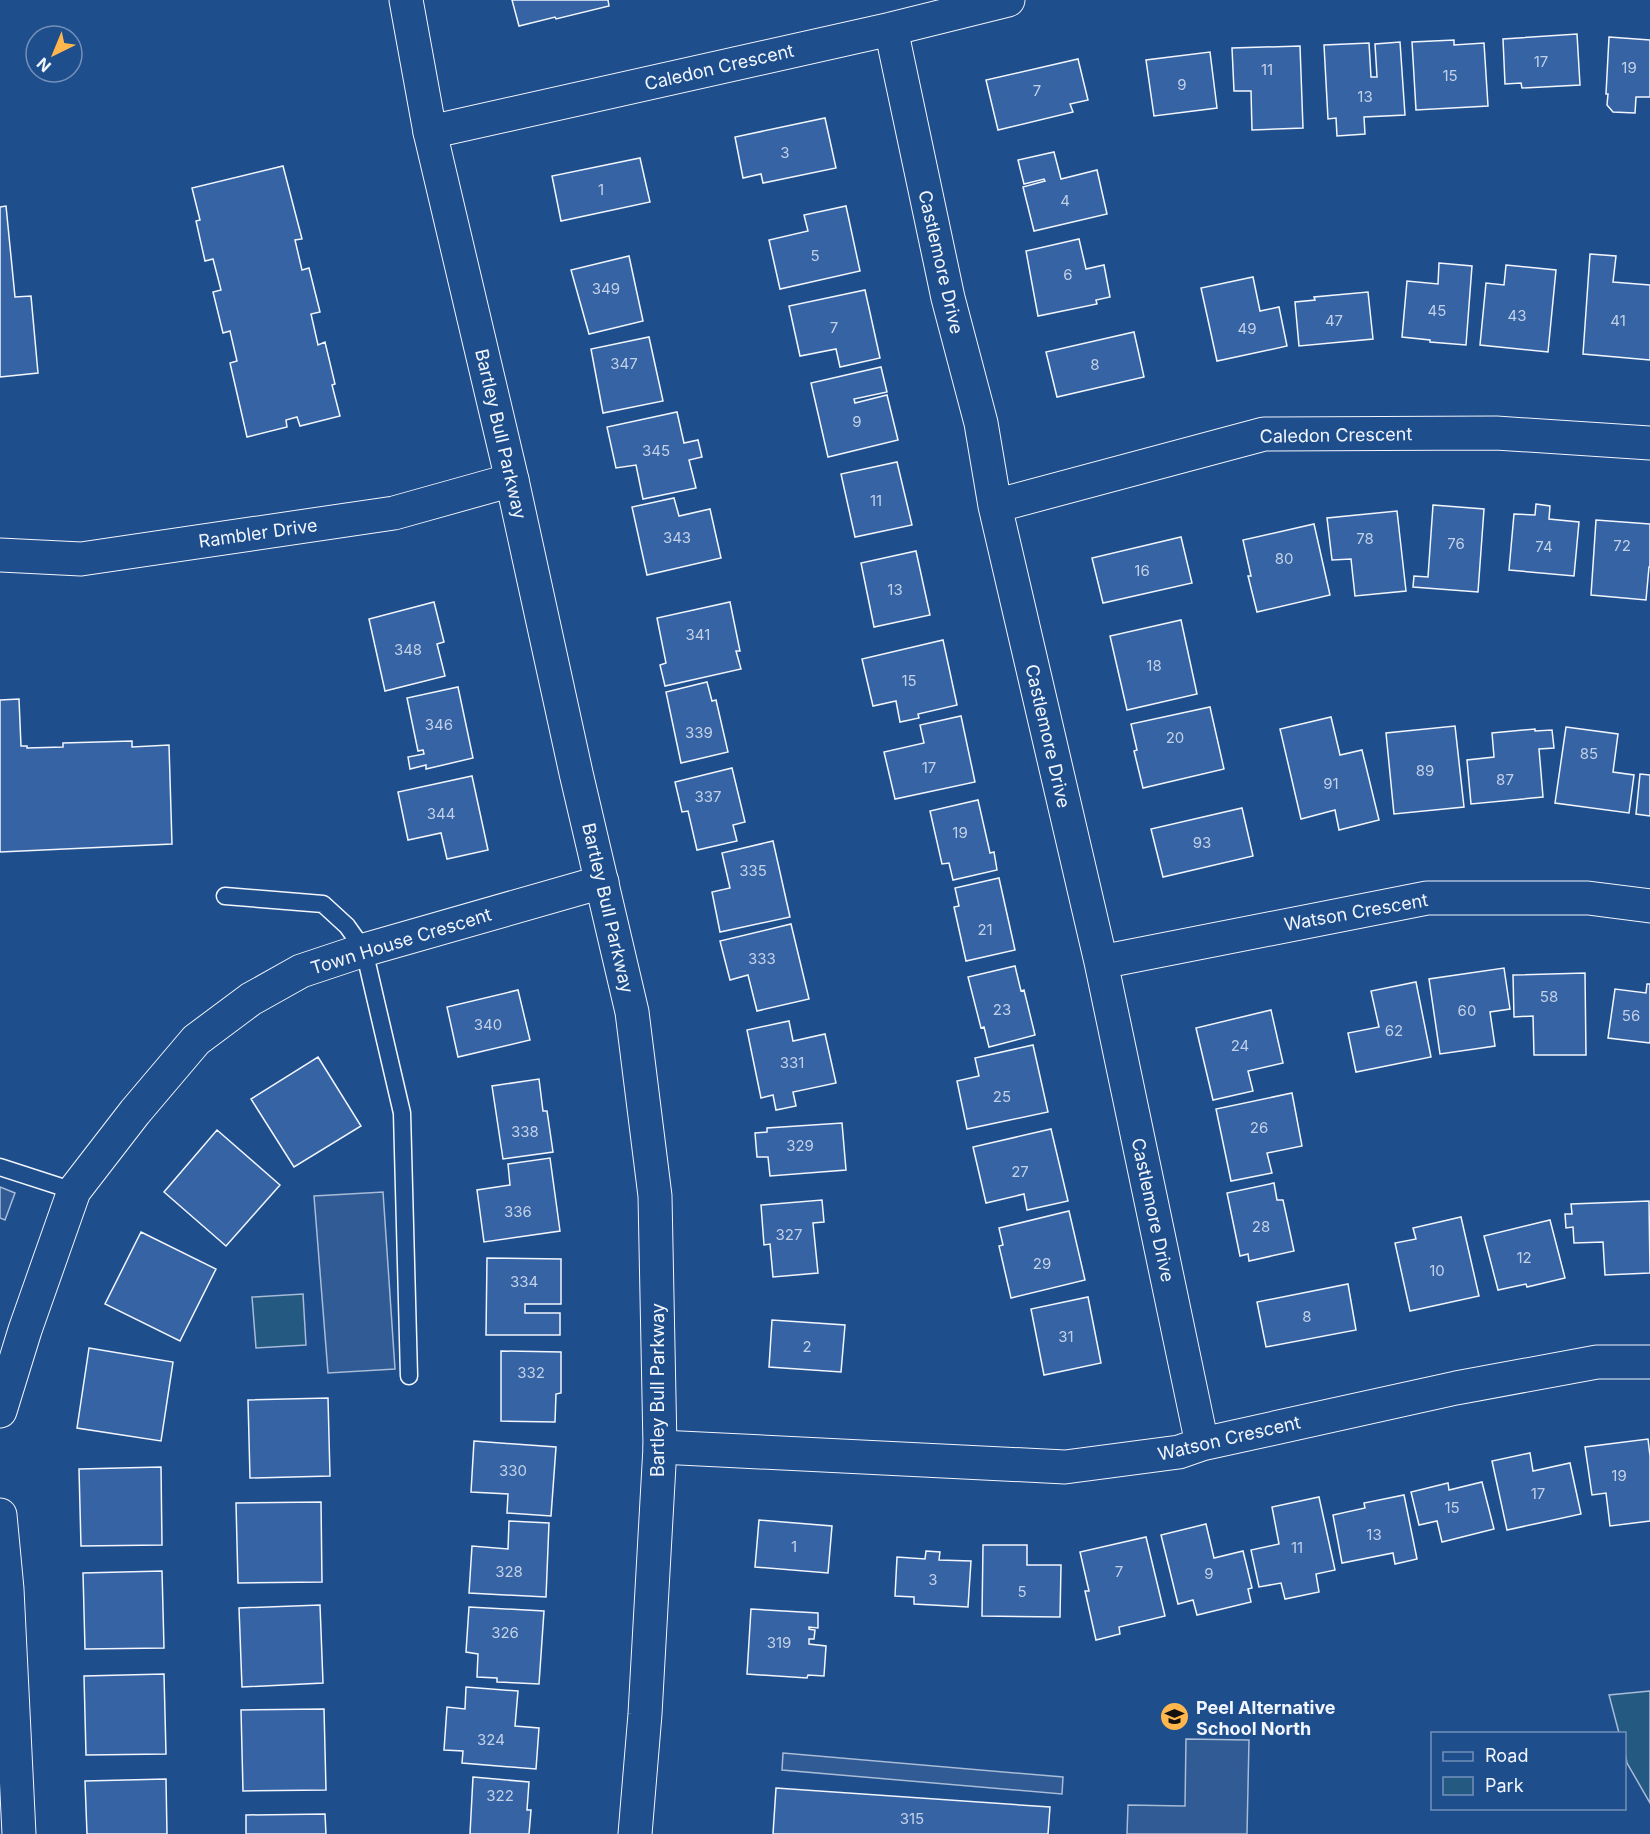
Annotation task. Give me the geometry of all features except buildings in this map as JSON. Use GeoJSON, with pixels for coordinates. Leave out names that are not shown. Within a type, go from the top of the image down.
{"type":"FeatureCollection","features":[{"type":"Feature","properties":{"kind":"street","name":"Bartley Bull Parkway"},"geometry":{"type":"LineString","coordinates":[[406,0],[430,132],[512,480],[576,773],[632,1012],[655,1196],[660,1447],[646,1702],[635,1834]]}},
{"type":"Feature","properties":{"kind":"street","name":"Caledon Crescent"},"geometry":{"type":"LineString","coordinates":[[430,132],[891,29],[1008,0]]}},
{"type":"Feature","properties":{"kind":"street","name":"Castlemore Drive"},"geometry":{"type":"LineString","coordinates":[[891,29],[948,298],[981,423],[995,506],[1101,962],[1202,1444]]}},
{"type":"Feature","properties":{"kind":"street","name":"Caledon Crescent"},"geometry":{"type":"LineString","coordinates":[[995,506],[1264,434],[1496,433],[1650,444]]}},
{"type":"Feature","properties":{"kind":"street","name":"Rambler Drive"},"geometry":{"type":"LineString","coordinates":[[0,555],[81,559],[394,513],[512,480]]}},
{"type":"Feature","properties":{"kind":"street","name":"Town House Crescent"},"geometry":{"type":"LineString","coordinates":[[0,1411],[25,1330],[74,1191],[135,1112],[196,1040],[251,999],[301,971],[364,950],[602,882]]}},
{"type":"Feature","properties":{"kind":"street","name":"Watson Crescent"},"geometry":{"type":"LineString","coordinates":[[1101,962],[1427,898],[1588,898],[1650,906]]}},
{"type":"Feature","properties":{"kind":"street","name":"Watson Crescent"},"geometry":{"type":"LineString","coordinates":[[660,1447],[1065,1467],[1179,1452],[1202,1444],[1456,1388],[1585,1364],[1650,1362]]}},
{"type":"Feature","properties":{"kind":"street"},"geometry":{"type":"LineString","coordinates":[[0,1515],[19,1834]]}},
{"type":"Feature","properties":{"kind":"lane"},"geometry":{"type":"LineString","coordinates":[[225,896],[323,904],[347,927],[364,950],[402,1113],[409,1376]]}},
{"type":"Feature","properties":{"kind":"lane"},"geometry":{"type":"LineString","coordinates":[[0,1167],[74,1191]]}},
{"type":"Feature","properties":{"kind":"green space"},"geometry":{"type":"Polygon","coordinates":[[[303,1294],[306,1345],[256,1348],[252,1297],[303,1294]]]}},
{"type":"Feature","properties":{"kind":"green space"},"geometry":{"type":"Polygon","coordinates":[[[1650,1691],[1650,1803],[1627,1763],[1626,1732],[1619,1732],[1609,1695],[1650,1691]]]}},
{"type":"Feature","properties":{"kind":"shaded area"},"geometry":{"type":"Polygon","coordinates":[[[0,1187],[15,1193],[5,1220],[0,1218],[0,1187]]]}},
{"type":"Feature","properties":{"kind":"shaded area"},"geometry":{"type":"Polygon","coordinates":[[[383,1192],[395,1369],[328,1373],[314,1196],[383,1192]]]}},
{"type":"Feature","properties":{"kind":"shaded area"},"geometry":{"type":"Polygon","coordinates":[[[1186,1739],[1249,1740],[1247,1834],[1127,1834],[1128,1805],[1185,1806],[1186,1739]]]}},
{"type":"Feature","properties":{"kind":"shaded area"},"geometry":{"type":"Polygon","coordinates":[[[783,1753],[1063,1777],[1062,1794],[782,1770],[783,1753]]]}},
{"type":"Feature","properties":{"kind":"place","name":"Peel Alternative School North"},"geometry":{"type":"Point","coordinates":[1175,1717]}}]}
